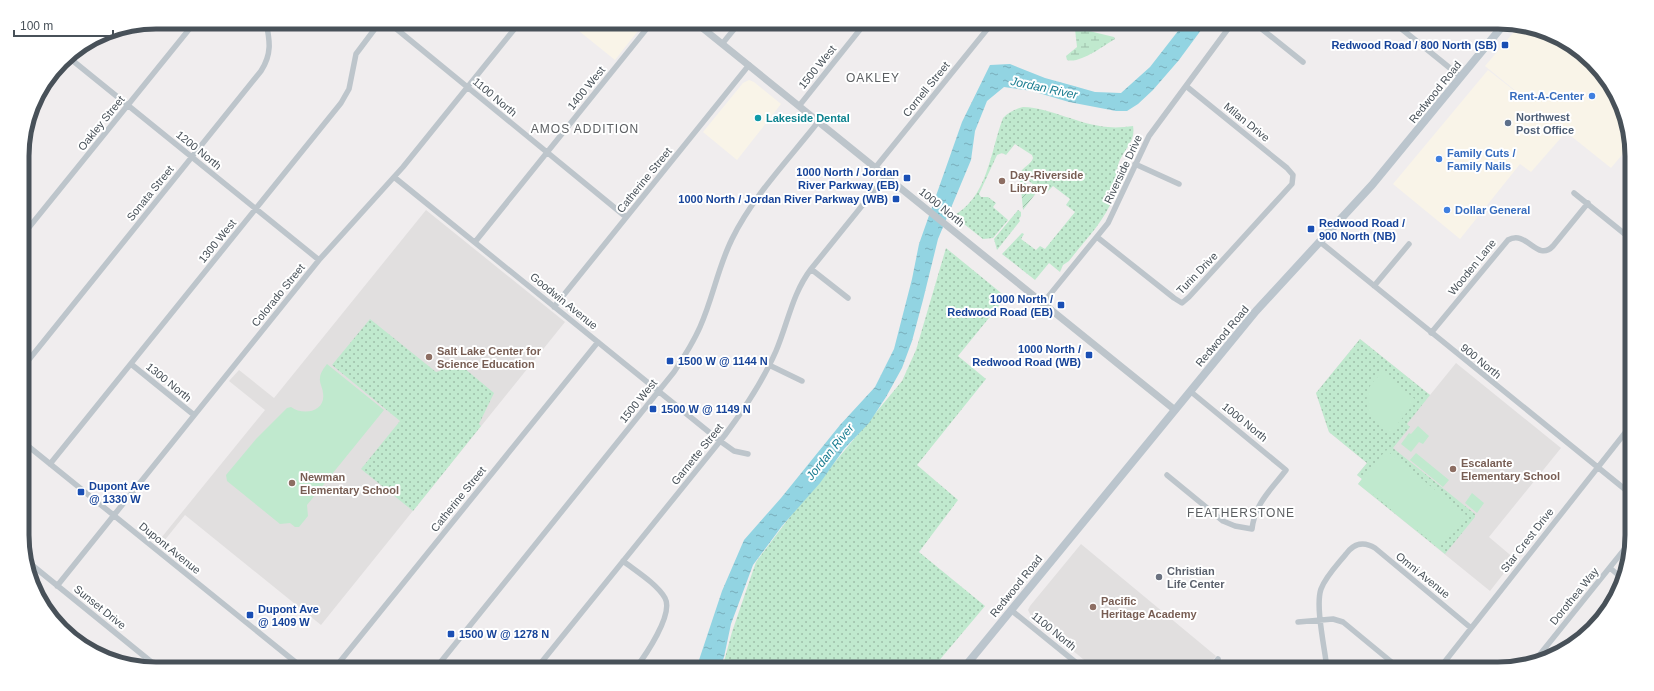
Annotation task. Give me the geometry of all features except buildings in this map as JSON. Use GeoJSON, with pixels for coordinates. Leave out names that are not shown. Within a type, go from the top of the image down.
{"type":"FeatureCollection","features":[{"type":"Feature","properties":{"kind":"main road","name":"Redwood Road"},"geometry":{"type":"LineString","coordinates":[[969,662],[1256,311],[1372,185],[1500,29]]}},
{"type":"Feature","properties":{"kind":"street","name":"Oakley Street"},"geometry":{"type":"LineString","coordinates":[[29,227],[189,29]]}},
{"type":"Feature","properties":{"kind":"street","name":"Sonata Street"},"geometry":{"type":"LineString","coordinates":[[29,360],[264,66],[269,56],[270,46],[267,29]]}},
{"type":"Feature","properties":{"kind":"street","name":"1300 West"},"geometry":{"type":"LineString","coordinates":[[50,464],[341,103],[349,89],[356,54],[375,29]]}},
{"type":"Feature","properties":{"kind":"street","name":"1100 North"},"geometry":{"type":"LineString","coordinates":[[397,29],[626,217]]}},
{"type":"Feature","properties":{"kind":"street","name":"Colorado Street"},"geometry":{"type":"LineString","coordinates":[[57,586],[319,260],[394,177],[514,29]]}},
{"type":"Feature","properties":{"kind":"street","name":"1400 West"},"geometry":{"type":"LineString","coordinates":[[475,242],[646,29]]}},
{"type":"Feature","properties":{"kind":"street","name":"1000 North"},"geometry":{"type":"LineString","coordinates":[[704,29],[1175,410]]}},
{"type":"Feature","properties":{"kind":"street"},"geometry":{"type":"LineString","coordinates":[[722,44],[734,29]]}},
{"type":"Feature","properties":{"kind":"street","name":"1500 West"},"geometry":{"type":"LineString","coordinates":[[799,106],[860,29]]}},
{"type":"Feature","properties":{"kind":"street","name":"Cornell Street"},"geometry":{"type":"LineString","coordinates":[[875,168],[987,29]]}},
{"type":"Feature","properties":{"kind":"street","name":"Riverside Drive"},"geometry":{"type":"LineString","coordinates":[[1043,303],[1111,218],[1149,136],[1228,29]]}},
{"type":"Feature","properties":{"kind":"street"},"geometry":{"type":"LineString","coordinates":[[1262,29],[1303,62]]}},
{"type":"Feature","properties":{"kind":"street"},"geometry":{"type":"LineString","coordinates":[[1402,29],[1461,77]]}},
{"type":"Feature","properties":{"kind":"street","name":"1200 North"},"geometry":{"type":"LineString","coordinates":[[72,61],[319,260]]}},
{"type":"Feature","properties":{"kind":"street","name":"Catherine Street"},"geometry":{"type":"LineString","coordinates":[[554,307],[749,66]]}},
{"type":"Feature","properties":{"kind":"street","name":"Milan Drive"},"geometry":{"type":"LineString","coordinates":[[1186,86],[1287,168],[1292,175]]}},
{"type":"Feature","properties":{"kind":"street","name":"1500 West"},"geometry":{"type":"LineString","coordinates":[[441,662],[659,391],[684,357],[700,327],[721,265],[740,224],[760,195],[818,122]]}},
{"type":"Feature","properties":{"kind":"street"},"geometry":{"type":"LineString","coordinates":[[1135,164],[1178,184]]}},
{"type":"Feature","properties":{"kind":"street","name":"Turin Drive"},"geometry":{"type":"LineString","coordinates":[[1097,236],[1182,303],[1288,189],[1293,181],[1292,175]]}},
{"type":"Feature","properties":{"kind":"street","name":"Garnette Street"},"geometry":{"type":"LineString","coordinates":[[542,662],[720,441],[753,396],[780,339],[796,293],[811,269],[886,176]]}},
{"type":"Feature","properties":{"kind":"street","name":"Goodwin Avenue"},"geometry":{"type":"LineString","coordinates":[[394,177],[720,441],[734,451],[748,454]]}},
{"type":"Feature","properties":{"kind":"street"},"geometry":{"type":"LineString","coordinates":[[1574,193],[1625,234]]}},
{"type":"Feature","properties":{"kind":"street","name":"Wooden Lane"},"geometry":{"type":"LineString","coordinates":[[1431,333],[1508,240],[1514,237],[1522,238],[1538,250],[1548,250],[1588,204]]}},
{"type":"Feature","properties":{"kind":"street","name":"900 North"},"geometry":{"type":"LineString","coordinates":[[1319,241],[1625,489]]}},
{"type":"Feature","properties":{"kind":"street"},"geometry":{"type":"LineString","coordinates":[[1374,286],[1409,244]]}},
{"type":"Feature","properties":{"kind":"street"},"geometry":{"type":"LineString","coordinates":[[811,269],[848,298]]}},
{"type":"Feature","properties":{"kind":"street","name":"Catherine Street"},"geometry":{"type":"LineString","coordinates":[[340,662],[598,342]]}},
{"type":"Feature","properties":{"kind":"street","name":"1300 North"},"geometry":{"type":"LineString","coordinates":[[131,364],[194,415]]}},
{"type":"Feature","properties":{"kind":"street"},"geometry":{"type":"LineString","coordinates":[[769,365],[802,381]]}},
{"type":"Feature","properties":{"kind":"street","name":"1000 North"},"geometry":{"type":"LineString","coordinates":[[1166,475],[1223,521],[1235,526],[1252,529],[1254,517],[1259,505],[1286,470],[1190,392]]}},
{"type":"Feature","properties":{"kind":"street","name":"Star Crest Drive"},"geometry":{"type":"LineString","coordinates":[[1444,662],[1625,433]]}},
{"type":"Feature","properties":{"kind":"street","name":"Dupont Avenue"},"geometry":{"type":"LineString","coordinates":[[29,447],[295,662]]}},
{"type":"Feature","properties":{"kind":"street","name":"Omni Avenue"},"geometry":{"type":"LineString","coordinates":[[1321,620],[1319,596],[1324,583],[1350,549],[1360,543],[1368,544],[1375,548],[1471,628]]}},
{"type":"Feature","properties":{"kind":"street","name":"Dorothea Way"},"geometry":{"type":"LineString","coordinates":[[1541,654],[1624,550]]}},
{"type":"Feature","properties":{"kind":"street"},"geometry":{"type":"LineString","coordinates":[[624,561],[665,597],[667,605],[663,620],[651,645],[640,662]]}},
{"type":"Feature","properties":{"kind":"street","name":"Sunset Drive"},"geometry":{"type":"LineString","coordinates":[[33,566],[151,662]]}},
{"type":"Feature","properties":{"kind":"street"},"geometry":{"type":"LineString","coordinates":[[1610,568],[1618,575]]}},
{"type":"Feature","properties":{"kind":"street","name":"1100 North"},"geometry":{"type":"LineString","coordinates":[[1011,610],[1075,662]]}},
{"type":"Feature","properties":{"kind":"street"},"geometry":{"type":"LineString","coordinates":[[1298,622],[1333,619],[1343,622],[1392,662]]}},
{"type":"Feature","properties":{"kind":"street"},"geometry":{"type":"LineString","coordinates":[[1321,620],[1326,662]]}},
{"type":"Feature","properties":{"kind":"street"},"geometry":{"type":"LineString","coordinates":[[1215,662],[1218,658]]}},
{"type":"Feature","properties":{"kind":"shaded area"},"geometry":{"type":"Polygon","coordinates":[[[581,29],[639,29],[615,60],[579,31],[581,29]]]}},
{"type":"Feature","properties":{"kind":"shaded area"},"geometry":{"type":"Polygon","coordinates":[[[1516,30],[1539,36],[1562,46],[1588,66],[1608,92],[1621,123],[1625,152],[1611,168],[1566,132],[1531,172],[1520,164],[1460,239],[1393,184],[1488,70],[1538,109],[1485,66],[1516,30]]]}},
{"type":"Feature","properties":{"kind":"shaded area"},"geometry":{"type":"Polygon","coordinates":[[[749,80],[754,82],[781,104],[737,160],[703,132],[743,83],[749,80]]]}},
{"type":"Feature","properties":{"kind":"shaded area"},"geometry":{"type":"Polygon","coordinates":[[[426,210],[565,322],[321,625],[185,515],[160,546],[157,543],[265,410],[229,381],[239,370],[274,398],[426,210]]]}},
{"type":"Feature","properties":{"kind":"shaded area","name":"Escalante Elementary School"},"geometry":{"type":"Polygon","coordinates":[[[1360,339],[1430,395],[1456,363],[1561,448],[1489,537],[1515,559],[1490,591],[1358,484],[1362,479],[1357,475],[1367,463],[1329,432],[1316,393],[1360,339]]]}},
{"type":"Feature","properties":{"kind":"shaded area","name":"Pacific Heritage Academy"},"geometry":{"type":"Polygon","coordinates":[[[1081,544],[1216,656],[1211,662],[1087,662],[1031,616],[1028,610],[1081,544]]]}},
{"type":"Feature","properties":{"kind":"green space"},"geometry":{"type":"Polygon","coordinates":[[[1075,29],[1081,29],[1114,37],[1115,39],[1085,57],[1072,61],[1067,60],[1066,56],[1077,47],[1075,29]]]}},
{"type":"Feature","properties":{"kind":"green space"},"geometry":{"type":"Polygon","coordinates":[[[1023,107],[1044,110],[1097,126],[1133,126],[1133,136],[1119,162],[1114,195],[1106,213],[1069,261],[1063,265],[1060,272],[1049,263],[1035,280],[1002,254],[1022,233],[1024,234],[1021,239],[1036,250],[1040,246],[1045,249],[1075,212],[1066,205],[1070,199],[1053,186],[1047,192],[1039,189],[1035,184],[1034,185],[1020,174],[1032,160],[1032,155],[1015,144],[1006,155],[1002,153],[997,155],[979,194],[981,197],[988,197],[996,203],[993,207],[1008,220],[993,238],[983,239],[964,224],[951,217],[963,209],[973,199],[980,187],[991,160],[1003,118],[1012,111],[1023,107]]]}},
{"type":"Feature","properties":{"kind":"green space"},"geometry":{"type":"Polygon","coordinates":[[[1020,178],[1036,193],[1023,210],[1020,178]]]}},
{"type":"Feature","properties":{"kind":"green space"},"geometry":{"type":"Polygon","coordinates":[[[1018,210],[1021,212],[1019,219],[1020,221],[997,250],[994,239],[1018,210]]]}},
{"type":"Feature","properties":{"kind":"green space"},"geometry":{"type":"Polygon","coordinates":[[[946,248],[1006,297],[958,356],[986,379],[917,465],[958,500],[919,552],[985,606],[938,662],[724,662],[732,632],[756,562],[792,514],[902,381],[916,350],[946,248]]]}},
{"type":"Feature","properties":{"kind":"green space"},"geometry":{"type":"Polygon","coordinates":[[[370,319],[436,372],[440,371],[452,358],[494,393],[479,424],[481,426],[413,511],[361,469],[400,421],[332,365],[370,319]]]}},
{"type":"Feature","properties":{"kind":"green space"},"geometry":{"type":"Polygon","coordinates":[[[1360,339],[1430,395],[1407,424],[1410,427],[1393,448],[1475,514],[1475,517],[1445,554],[1358,484],[1362,479],[1357,475],[1367,463],[1329,432],[1316,393],[1360,339]]]}},
{"type":"Feature","properties":{"kind":"green space"},"geometry":{"type":"Polygon","coordinates":[[[327,364],[384,410],[307,505],[308,516],[299,527],[295,527],[290,523],[280,524],[227,481],[226,475],[256,439],[287,408],[291,407],[296,410],[307,412],[317,408],[321,404],[323,393],[320,376],[327,364]]]}},
{"type":"Feature","properties":{"kind":"green space"},"geometry":{"type":"Polygon","coordinates":[[[1382,372],[1416,400],[1390,434],[1374,419],[1370,413],[1367,401],[1367,394],[1370,386],[1382,372]]]}},
{"type":"Feature","properties":{"kind":"green space"},"geometry":{"type":"Polygon","coordinates":[[[1418,426],[1429,436],[1423,444],[1419,442],[1411,452],[1401,444],[1409,433],[1411,434],[1418,426]]]}},
{"type":"Feature","properties":{"kind":"green space"},"geometry":{"type":"Polygon","coordinates":[[[1386,450],[1466,515],[1439,548],[1359,483],[1386,450]]]}},
{"type":"Feature","properties":{"kind":"green space"},"geometry":{"type":"Polygon","coordinates":[[[1416,453],[1449,480],[1443,487],[1410,460],[1416,453]]]}},
{"type":"Feature","properties":{"kind":"green space"},"geometry":{"type":"Polygon","coordinates":[[[1472,493],[1484,503],[1477,513],[1465,503],[1472,493]]]}},
{"type":"Feature","properties":{"kind":"water","name":"Jordan River"},"geometry":{"type":"Polygon","coordinates":[[[1180,29],[1202,29],[1179,60],[1153,90],[1138,104],[1127,111],[1116,111],[1069,102],[1032,91],[1004,87],[987,101],[975,131],[971,160],[938,239],[912,341],[902,368],[886,397],[869,423],[844,449],[820,483],[782,526],[753,565],[731,624],[722,662],[698,662],[722,591],[744,540],[781,498],[840,425],[875,387],[894,349],[912,279],[919,244],[962,122],[990,65],[1010,64],[1045,78],[1095,92],[1121,93],[1150,67],[1180,29]]]}},
{"type":"Feature","properties":{"kind":"place","name":"Redwood Road / 800 North (SB)"},"geometry":{"type":"Point","coordinates":[1505,45]}},
{"type":"Feature","properties":{"kind":"place","name":"Rent-A-Center"},"geometry":{"type":"Point","coordinates":[1592,96]}},
{"type":"Feature","properties":{"kind":"place","name":"Lakeside Dental"},"geometry":{"type":"Point","coordinates":[758,118]}},
{"type":"Feature","properties":{"kind":"place","name":"Northwest Post Office"},"geometry":{"type":"Point","coordinates":[1508,123]}},
{"type":"Feature","properties":{"kind":"place","name":"Family Cuts / Family Nails"},"geometry":{"type":"Point","coordinates":[1439,159]}},
{"type":"Feature","properties":{"kind":"place","name":"1000 North / Jordan River Parkway (EB)"},"geometry":{"type":"Point","coordinates":[907,178]}},
{"type":"Feature","properties":{"kind":"place","name":"Day-Riverside Library"},"geometry":{"type":"Point","coordinates":[1002,181]}},
{"type":"Feature","properties":{"kind":"place","name":"1000 North / Jordan River Parkway (WB)"},"geometry":{"type":"Point","coordinates":[896,199]}},
{"type":"Feature","properties":{"kind":"place","name":"Dollar General"},"geometry":{"type":"Point","coordinates":[1447,210]}},
{"type":"Feature","properties":{"kind":"place","name":"Redwood Road / 900 North (NB)"},"geometry":{"type":"Point","coordinates":[1311,229]}},
{"type":"Feature","properties":{"kind":"place","name":"1000 North / Redwood Road (EB)"},"geometry":{"type":"Point","coordinates":[1061,305]}},
{"type":"Feature","properties":{"kind":"place","name":"1000 North / Redwood Road (WB)"},"geometry":{"type":"Point","coordinates":[1089,355]}},
{"type":"Feature","properties":{"kind":"place","name":"Salt Lake Center for Science Education"},"geometry":{"type":"Point","coordinates":[429,357]}},
{"type":"Feature","properties":{"kind":"place","name":"1500 W @ 1144 N"},"geometry":{"type":"Point","coordinates":[670,361]}},
{"type":"Feature","properties":{"kind":"place","name":"1500 W @ 1149 N"},"geometry":{"type":"Point","coordinates":[653,409]}},
{"type":"Feature","properties":{"kind":"place","name":"Escalante Elementary School"},"geometry":{"type":"Point","coordinates":[1453,469]}},
{"type":"Feature","properties":{"kind":"place","name":"Newman Elementary School"},"geometry":{"type":"Point","coordinates":[292,483]}},
{"type":"Feature","properties":{"kind":"place","name":"Dupont Ave @ 1330 W"},"geometry":{"type":"Point","coordinates":[81,492]}},
{"type":"Feature","properties":{"kind":"place","name":"Christian Life Center"},"geometry":{"type":"Point","coordinates":[1159,577]}},
{"type":"Feature","properties":{"kind":"place","name":"Pacific Heritage Academy"},"geometry":{"type":"Point","coordinates":[1093,607]}},
{"type":"Feature","properties":{"kind":"place","name":"Dupont Ave @ 1409 W"},"geometry":{"type":"Point","coordinates":[250,615]}},
{"type":"Feature","properties":{"kind":"place","name":"1500 W @ 1278 N"},"geometry":{"type":"Point","coordinates":[451,634]}},
{"type":"Feature","properties":{"kind":"district","name":"OAKLEY"},"geometry":{"type":"Point","coordinates":[873,78]}},
{"type":"Feature","properties":{"kind":"district","name":"AMOS ADDITION"},"geometry":{"type":"Point","coordinates":[585,129]}},
{"type":"Feature","properties":{"kind":"district","name":"FEATHERSTONE"},"geometry":{"type":"Point","coordinates":[1241,513]}}]}
